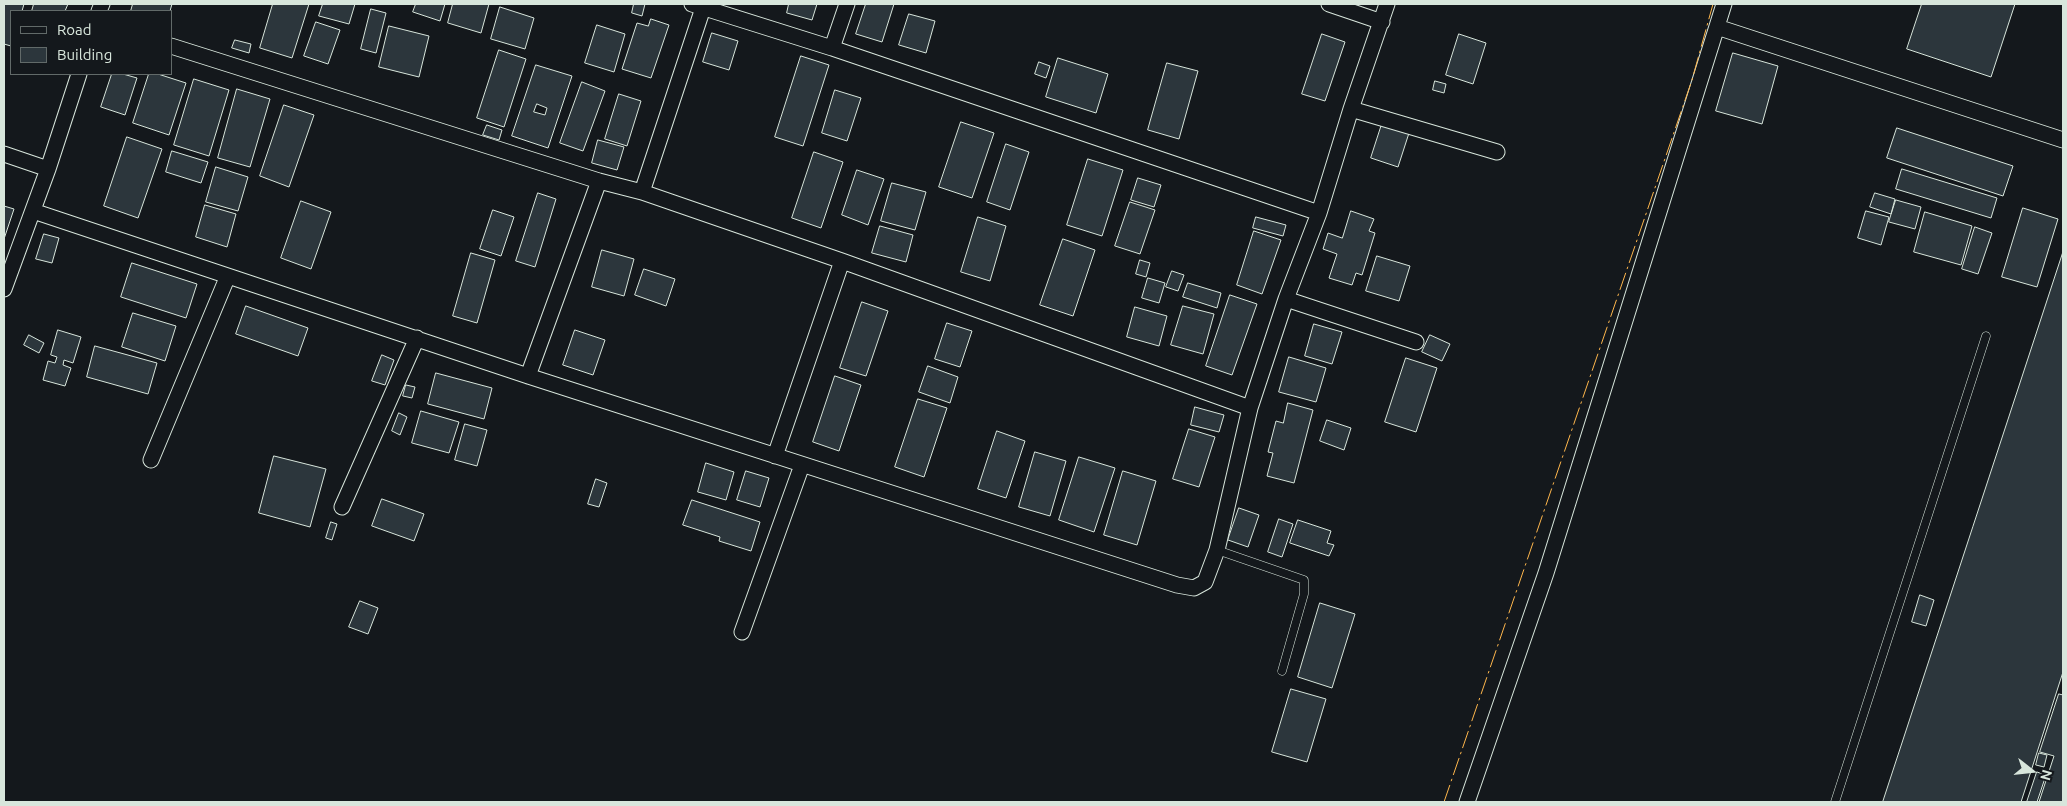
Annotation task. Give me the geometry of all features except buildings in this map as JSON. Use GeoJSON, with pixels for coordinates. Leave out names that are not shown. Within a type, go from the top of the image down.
{"type":"FeatureCollection","features":[{"type":"Feature","properties":{"kind":"street"},"geometry":{"type":"LineString","coordinates":[[832,48],[847,4]]}},
{"type":"Feature","properties":{"kind":"street"},"geometry":{"type":"LineString","coordinates":[[1328,4],[1382,22]]}},
{"type":"Feature","properties":{"kind":"street"},"geometry":{"type":"LineString","coordinates":[[33,212],[227,278],[417,338],[802,465],[1177,585],[1194,588],[1205,582],[1217,550],[1250,408],[1286,299],[1319,213],[1351,109],[1387,4]]}},
{"type":"Feature","properties":{"kind":"street"},"geometry":{"type":"LineString","coordinates":[[1467,802],[1546,573],[1724,4]]}},
{"type":"Feature","properties":{"kind":"street"},"geometry":{"type":"LineString","coordinates":[[642,192],[697,6],[832,48],[1319,213]]}},
{"type":"Feature","properties":{"kind":"street"},"geometry":{"type":"LineString","coordinates":[[1717,27],[2063,140]]}},
{"type":"Feature","properties":{"kind":"street"},"geometry":{"type":"LineString","coordinates":[[172,46],[600,181],[642,192],[842,261],[1250,408]]}},
{"type":"Feature","properties":{"kind":"street"},"geometry":{"type":"LineString","coordinates":[[4,289],[48,169],[78,75]]}},
{"type":"Feature","properties":{"kind":"street"},"geometry":{"type":"LineString","coordinates":[[1351,109],[1497,152]]}},
{"type":"Feature","properties":{"kind":"street"},"geometry":{"type":"LineString","coordinates":[[4,154],[48,169]]}},
{"type":"Feature","properties":{"kind":"street"},"geometry":{"type":"LineString","coordinates":[[528,376],[600,181]]}},
{"type":"Feature","properties":{"kind":"street"},"geometry":{"type":"LineString","coordinates":[[775,456],[842,261]]}},
{"type":"Feature","properties":{"kind":"street"},"geometry":{"type":"LineString","coordinates":[[151,460],[227,278]]}},
{"type":"Feature","properties":{"kind":"street"},"geometry":{"type":"LineString","coordinates":[[1286,299],[1416,342]]}},
{"type":"Feature","properties":{"kind":"street"},"geometry":{"type":"LineString","coordinates":[[342,507],[417,338]]}},
{"type":"Feature","properties":{"kind":"street"},"geometry":{"type":"LineString","coordinates":[[742,632],[802,465]]}},
{"type":"Feature","properties":{"kind":"lane"},"geometry":{"type":"LineString","coordinates":[[1835,802],[1986,336]]}},
{"type":"Feature","properties":{"kind":"lane"},"geometry":{"type":"LineString","coordinates":[[1217,550],[1304,580],[1304,594],[1282,671]]}},
{"type":"Feature","properties":{"kind":"power"},"geometry":{"type":"LineString","coordinates":[[1444,802],[1692,80],[1713,4]]}}]}
